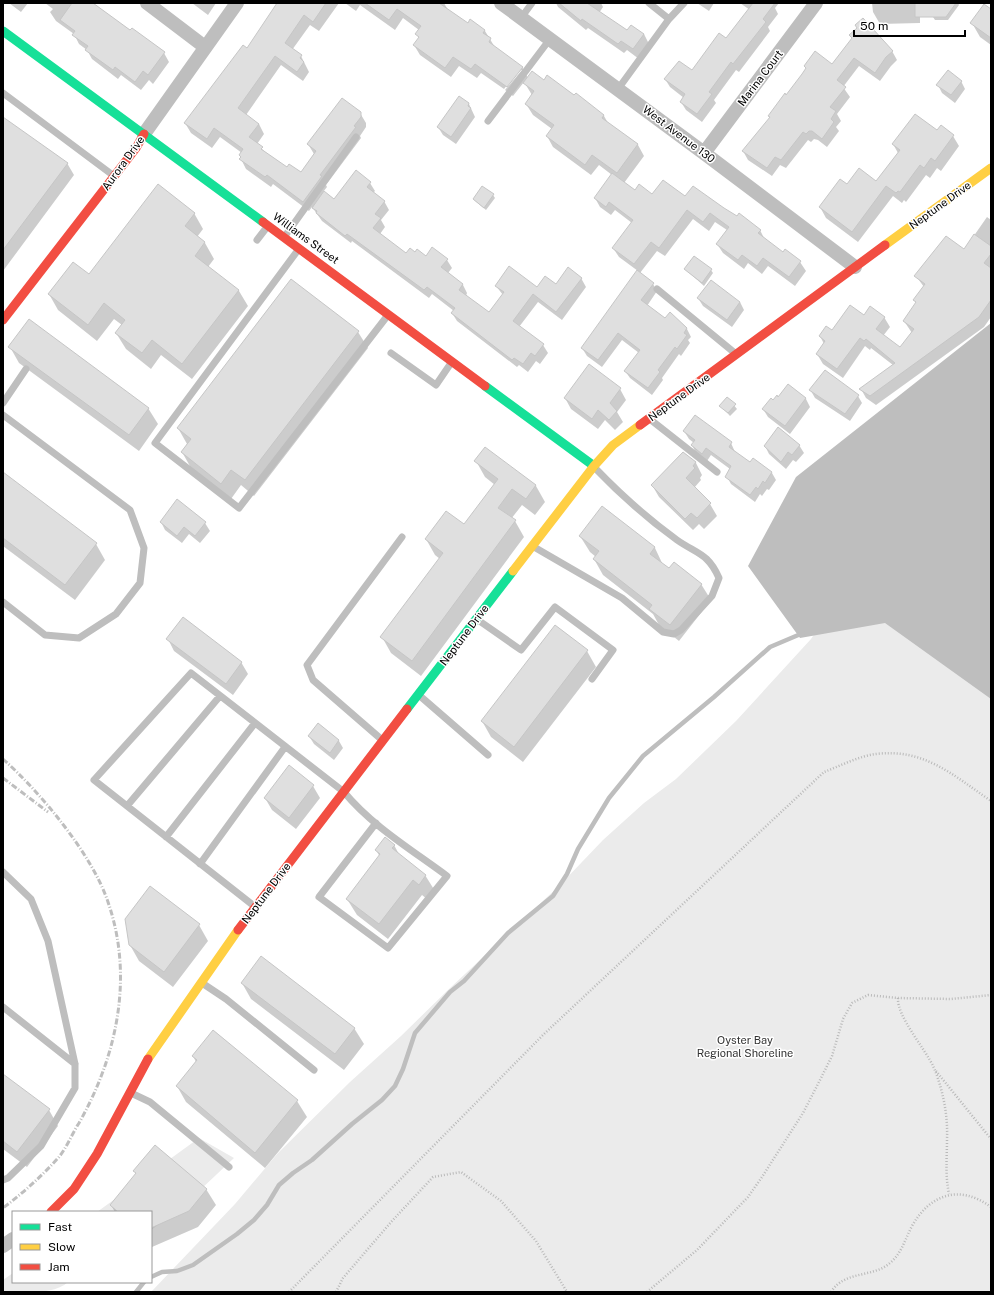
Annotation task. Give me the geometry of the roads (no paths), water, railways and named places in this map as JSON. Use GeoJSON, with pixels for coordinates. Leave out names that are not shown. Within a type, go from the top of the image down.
{"type":"FeatureCollection","features":[{"type":"Feature","properties":{"kind":"street"},"geometry":{"type":"LineString","coordinates":[[147,3],[205,47]]}},
{"type":"Feature","properties":{"kind":"street","name":"Aurora Drive"},"geometry":{"type":"LineString","coordinates":[[3,320],[136,148],[144,134],[237,3]]}},
{"type":"Feature","properties":{"kind":"street","name":"West Avenue 130"},"geometry":{"type":"LineString","coordinates":[[501,3],[855,267]]}},
{"type":"Feature","properties":{"kind":"street","name":"Marina Court"},"geometry":{"type":"LineString","coordinates":[[704,153],[816,3]]}},
{"type":"Feature","properties":{"kind":"street","name":"Williams Street"},"geometry":{"type":"LineString","coordinates":[[3,31],[594,466]]}},
{"type":"Feature","properties":{"kind":"street","name":"Neptune Drive"},"geometry":{"type":"LineString","coordinates":[[52,1211],[74,1189],[97,1154],[147,1061],[255,907],[594,466],[613,445],[991,168]]}},
{"type":"Feature","properties":{"kind":"street"},"geometry":{"type":"LineString","coordinates":[[3,1246],[12,1240]]}},
{"type":"Feature","properties":{"kind":"lane"},"geometry":{"type":"LineString","coordinates":[[521,18],[532,3]]}},
{"type":"Feature","properties":{"kind":"lane"},"geometry":{"type":"LineString","coordinates":[[649,3],[669,19]]}},
{"type":"Feature","properties":{"kind":"lane"},"geometry":{"type":"LineString","coordinates":[[618,89],[669,19],[684,3]]}},
{"type":"Feature","properties":{"kind":"lane"},"geometry":{"type":"LineString","coordinates":[[488,120],[550,39]]}},
{"type":"Feature","properties":{"kind":"lane"},"geometry":{"type":"LineString","coordinates":[[3,93],[114,176]]}},
{"type":"Feature","properties":{"kind":"lane"},"geometry":{"type":"LineString","coordinates":[[284,237],[356,137]]}},
{"type":"Feature","properties":{"kind":"lane"},"geometry":{"type":"LineString","coordinates":[[257,240],[268,225]]}},
{"type":"Feature","properties":{"kind":"lane"},"geometry":{"type":"LineString","coordinates":[[299,249],[155,443],[240,508],[389,314]]}},
{"type":"Feature","properties":{"kind":"lane"},"geometry":{"type":"LineString","coordinates":[[658,289],[736,354]]}},
{"type":"Feature","properties":{"kind":"lane"},"geometry":{"type":"LineString","coordinates":[[391,353],[436,385],[452,361]]}},
{"type":"Feature","properties":{"kind":"lane"},"geometry":{"type":"LineString","coordinates":[[3,403],[26,369]]}},
{"type":"Feature","properties":{"kind":"lane"},"geometry":{"type":"LineString","coordinates":[[3,415],[130,510],[144,548],[140,584],[116,614],[79,638],[45,635],[3,602]]}},
{"type":"Feature","properties":{"kind":"lane"},"geometry":{"type":"LineString","coordinates":[[649,418],[717,472]]}},
{"type":"Feature","properties":{"kind":"lane"},"geometry":{"type":"LineString","coordinates":[[532,546],[622,598],[663,632],[674,634],[681,630],[712,596],[719,578],[715,568],[707,558],[677,540],[615,489],[594,466]]}},
{"type":"Feature","properties":{"kind":"lane"},"geometry":{"type":"LineString","coordinates":[[383,740],[313,680],[307,665],[402,537]]}},
{"type":"Feature","properties":{"kind":"lane"},"geometry":{"type":"LineString","coordinates":[[476,619],[521,650],[555,607],[613,650],[592,679]]}},
{"type":"Feature","properties":{"kind":"lane"},"geometry":{"type":"LineString","coordinates":[[255,907],[94,780],[191,673],[344,792],[357,808],[447,876],[388,948],[319,897],[376,823]]}},
{"type":"Feature","properties":{"kind":"lane"},"geometry":{"type":"LineString","coordinates":[[418,695],[488,755]]}},
{"type":"Feature","properties":{"kind":"lane"},"geometry":{"type":"LineString","coordinates":[[127,806],[220,696]]}},
{"type":"Feature","properties":{"kind":"lane"},"geometry":{"type":"LineString","coordinates":[[166,837],[255,723]]}},
{"type":"Feature","properties":{"kind":"lane"},"geometry":{"type":"LineString","coordinates":[[200,864],[285,747]]}},
{"type":"Feature","properties":{"kind":"lane"},"geometry":{"type":"LineString","coordinates":[[3,872],[31,900],[48,941],[75,1064],[75,1088],[41,1146],[8,1178],[3,1180]]}},
{"type":"Feature","properties":{"kind":"lane"},"geometry":{"type":"LineString","coordinates":[[201,982],[226,999],[314,1070]]}},
{"type":"Feature","properties":{"kind":"lane"},"geometry":{"type":"LineString","coordinates":[[3,1007],[75,1064]]}},
{"type":"Feature","properties":{"kind":"lane"},"geometry":{"type":"LineString","coordinates":[[130,1092],[150,1102],[229,1167]]}},
{"type":"Feature","properties":{"kind":"waterway"},"geometry":{"type":"LineString","coordinates":[[152,1277],[162,1272],[177,1271],[193,1265],[237,1234],[254,1220],[267,1205],[279,1185],[312,1160],[352,1124],[382,1100],[395,1086],[403,1069],[415,1033],[450,992],[464,981],[508,933],[553,896],[567,874],[578,849],[609,798],[643,756],[714,697],[770,647],[803,633]]}},
{"type":"Feature","properties":{"kind":"waterway"},"geometry":{"type":"LineString","coordinates":[[136,1292],[143,1283]]}},
{"type":"Feature","properties":{"kind":"railway"},"geometry":{"type":"LineString","coordinates":[[3,759],[48,806],[78,844],[90,864],[108,902],[116,930],[120,959],[118,1016],[112,1043],[103,1071],[92,1097],[65,1149],[59,1157],[32,1184],[3,1208]]}},
{"type":"Feature","properties":{"kind":"railway"},"geometry":{"type":"LineString","coordinates":[[3,778],[48,812]]}},
{"type":"Feature","properties":{"kind":"park label","name":"Oyster Bay Regional Shoreline"},"geometry":{"type":"Point","coordinates":[745,1046]}}]}
